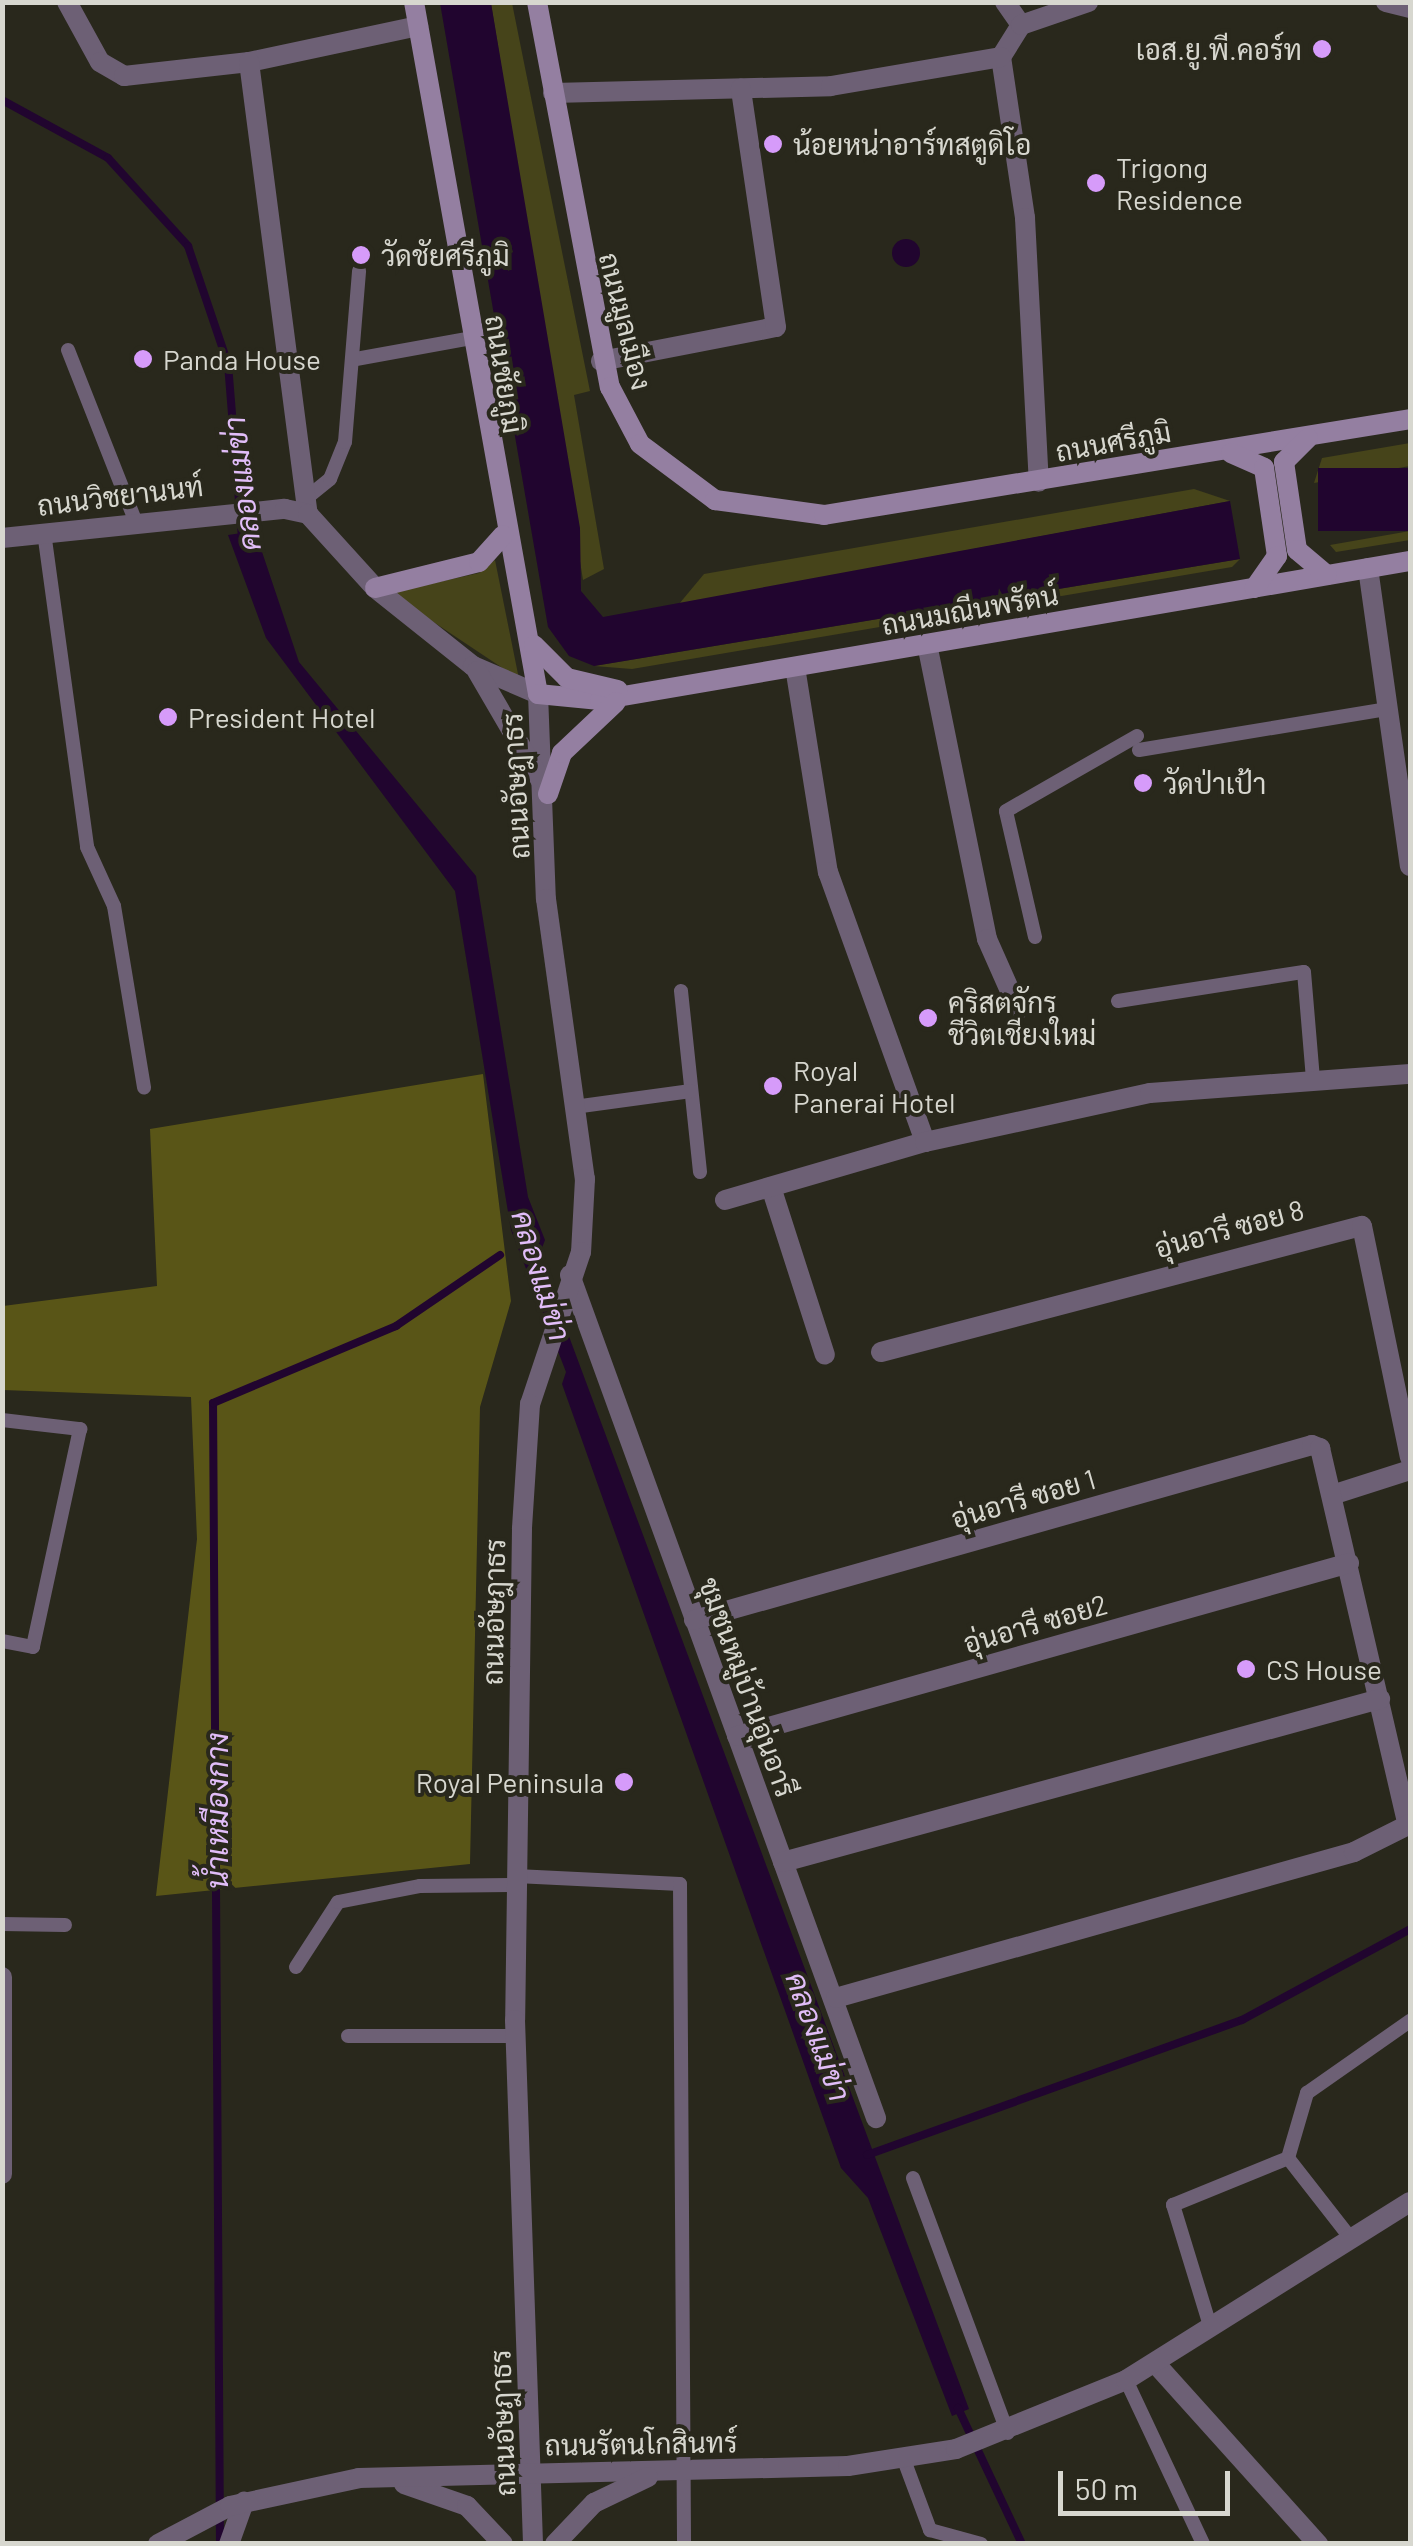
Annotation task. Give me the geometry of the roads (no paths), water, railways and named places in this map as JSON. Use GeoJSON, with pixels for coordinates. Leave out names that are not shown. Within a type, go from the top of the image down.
{"type":"FeatureCollection","features":[{"type":"Feature","properties":{"kind":"main road","name":"ถนนชัยภูมิ"},"geometry":{"type":"LineString","coordinates":[[414,2],[504,535],[538,694]]}},
{"type":"Feature","properties":{"kind":"main road","name":"ถนนมูลเมือง"},"geometry":{"type":"LineString","coordinates":[[537,2],[602,361],[640,444],[691,488],[740,510],[824,515]]}},
{"type":"Feature","properties":{"kind":"main road","name":"ถนนศรีภูมิ"},"geometry":{"type":"LineString","coordinates":[[824,515],[1410,419]]}},
{"type":"Feature","properties":{"kind":"main road"},"geometry":{"type":"LineString","coordinates":[[1313,436],[1284,462],[1297,550],[1327,575]]}},
{"type":"Feature","properties":{"kind":"main road"},"geometry":{"type":"LineString","coordinates":[[1219,452],[1246,454],[1264,468],[1277,556],[1255,588]]}},
{"type":"Feature","properties":{"kind":"main road"},"geometry":{"type":"LineString","coordinates":[[375,588],[479,562],[504,535]]}},
{"type":"Feature","properties":{"kind":"main road","name":"ถนนมณีนพรัตน์"},"geometry":{"type":"LineString","coordinates":[[538,694],[584,702],[1410,561]]}},
{"type":"Feature","properties":{"kind":"main road"},"geometry":{"type":"LineString","coordinates":[[524,629],[567,678],[635,692]]}},
{"type":"Feature","properties":{"kind":"main road"},"geometry":{"type":"LineString","coordinates":[[548,794],[580,729],[635,692]]}},
{"type":"Feature","properties":{"kind":"street"},"geometry":{"type":"LineString","coordinates":[[67,2],[100,62],[124,76],[250,62],[418,26]]}},
{"type":"Feature","properties":{"kind":"street"},"geometry":{"type":"LineString","coordinates":[[1005,2],[1021,25]]}},
{"type":"Feature","properties":{"kind":"street"},"geometry":{"type":"LineString","coordinates":[[1039,482],[1026,218],[1001,57],[1021,25],[1088,2]]}},
{"type":"Feature","properties":{"kind":"street"},"geometry":{"type":"LineString","coordinates":[[1386,2],[1410,8]]}},
{"type":"Feature","properties":{"kind":"street"},"geometry":{"type":"LineString","coordinates":[[553,93],[831,86],[1001,57]]}},
{"type":"Feature","properties":{"kind":"street"},"geometry":{"type":"LineString","coordinates":[[250,62],[309,505],[375,588],[473,666],[538,694]]}},
{"type":"Feature","properties":{"kind":"street"},"geometry":{"type":"LineString","coordinates":[[602,361],[776,327],[741,89]]}},
{"type":"Feature","properties":{"kind":"street","name":"ถนนวิชยานนท์"},"geometry":{"type":"LineString","coordinates":[[2,538],[203,511],[309,505]]}},
{"type":"Feature","properties":{"kind":"street"},"geometry":{"type":"LineString","coordinates":[[1368,568],[1410,866]]}},
{"type":"Feature","properties":{"kind":"street"},"geometry":{"type":"LineString","coordinates":[[927,644],[988,939],[1018,1009]]}},
{"type":"Feature","properties":{"kind":"street"},"geometry":{"type":"LineString","coordinates":[[473,666],[548,794]]}},
{"type":"Feature","properties":{"kind":"street"},"geometry":{"type":"LineString","coordinates":[[795,667],[828,872],[925,1142]]}},
{"type":"Feature","properties":{"kind":"street","name":"ถนนอัษฎาธร"},"geometry":{"type":"LineString","coordinates":[[533,2544],[516,2036],[516,1880],[530,1404],[585,1227],[574,1107],[546,899],[548,794],[538,694]]}},
{"type":"Feature","properties":{"kind":"street"},"geometry":{"type":"LineString","coordinates":[[725,1200],[925,1142],[1150,1094],[1410,1074]]}},
{"type":"Feature","properties":{"kind":"street"},"geometry":{"type":"LineString","coordinates":[[772,1187],[825,1355]]}},
{"type":"Feature","properties":{"kind":"street","name":"อุ่นอารี ซอย 8"},"geometry":{"type":"LineString","coordinates":[[881,1352],[1362,1226],[1410,1457]]}},
{"type":"Feature","properties":{"kind":"street","name":"ชุมชนหมู่บ้านอุ่นอารี"},"geometry":{"type":"LineString","coordinates":[[570,1276],[836,1998],[876,2118]]}},
{"type":"Feature","properties":{"kind":"street","name":"อุ่นอารี ซอย 1"},"geometry":{"type":"LineString","coordinates":[[694,1620],[1312,1445],[1332,1496]]}},
{"type":"Feature","properties":{"kind":"street"},"geometry":{"type":"LineString","coordinates":[[836,1998],[1354,1852],[1410,1825],[1332,1496],[1410,1470]]}},
{"type":"Feature","properties":{"kind":"street","name":"อุ่นอารี ซอย2"},"geometry":{"type":"LineString","coordinates":[[737,1736],[1349,1563]]}},
{"type":"Feature","properties":{"kind":"street"},"geometry":{"type":"LineString","coordinates":[[783,1862],[1380,1700]]}},
{"type":"Feature","properties":{"kind":"street"},"geometry":{"type":"LineString","coordinates":[[2,1977],[2,2174]]}},
{"type":"Feature","properties":{"kind":"street"},"geometry":{"type":"LineString","coordinates":[[1003,2436],[1126,2380],[1410,2202]]}},
{"type":"Feature","properties":{"kind":"street"},"geometry":{"type":"LineString","coordinates":[[1155,2363],[1318,2544]]}},
{"type":"Feature","properties":{"kind":"street","name":"ถนนรัตนโกสินทร์"},"geometry":{"type":"LineString","coordinates":[[158,2544],[237,2504],[372,2478],[673,2471],[904,2460],[1003,2436]]}},
{"type":"Feature","properties":{"kind":"street"},"geometry":{"type":"LineString","coordinates":[[556,2544],[594,2504],[673,2471]]}},
{"type":"Feature","properties":{"kind":"street"},"geometry":{"type":"LineString","coordinates":[[372,2478],[457,2501],[503,2544]]}},
{"type":"Feature","properties":{"kind":"street"},"geometry":{"type":"LineString","coordinates":[[228,2544],[237,2504]]}},
{"type":"Feature","properties":{"kind":"lane"},"geometry":{"type":"LineString","coordinates":[[309,505],[342,454],[356,359],[359,271]]}},
{"type":"Feature","properties":{"kind":"lane"},"geometry":{"type":"LineString","coordinates":[[356,359],[471,338]]}},
{"type":"Feature","properties":{"kind":"lane"},"geometry":{"type":"LineString","coordinates":[[68,350],[135,520]]}},
{"type":"Feature","properties":{"kind":"lane"},"geometry":{"type":"LineString","coordinates":[[44,532],[87,847],[114,906],[144,1088]]}},
{"type":"Feature","properties":{"kind":"lane"},"geometry":{"type":"LineString","coordinates":[[1034,937],[1006,811],[1138,743],[1388,709]]}},
{"type":"Feature","properties":{"kind":"lane"},"geometry":{"type":"LineString","coordinates":[[1118,1001],[1304,972],[1313,1080]]}},
{"type":"Feature","properties":{"kind":"lane"},"geometry":{"type":"LineString","coordinates":[[681,991],[700,1172]]}},
{"type":"Feature","properties":{"kind":"lane"},"geometry":{"type":"LineString","coordinates":[[574,1107],[690,1091]]}},
{"type":"Feature","properties":{"kind":"lane"},"geometry":{"type":"LineString","coordinates":[[2,1420],[80,1429],[33,1647],[2,1641]]}},
{"type":"Feature","properties":{"kind":"lane"},"geometry":{"type":"LineString","coordinates":[[296,1967],[338,1902],[420,1886],[516,1880],[680,1884],[673,2471],[684,2544]]}},
{"type":"Feature","properties":{"kind":"lane"},"geometry":{"type":"LineString","coordinates":[[2,1924],[64,1925]]}},
{"type":"Feature","properties":{"kind":"lane"},"geometry":{"type":"LineString","coordinates":[[1288,2158],[1307,2093],[1410,2021]]}},
{"type":"Feature","properties":{"kind":"lane"},"geometry":{"type":"LineString","coordinates":[[348,2036],[516,2036]]}},
{"type":"Feature","properties":{"kind":"lane"},"geometry":{"type":"LineString","coordinates":[[1288,2158],[1352,2240]]}},
{"type":"Feature","properties":{"kind":"lane"},"geometry":{"type":"LineString","coordinates":[[1211,2329],[1173,2205],[1288,2158]]}},
{"type":"Feature","properties":{"kind":"lane"},"geometry":{"type":"LineString","coordinates":[[912,2178],[1003,2436]]}},
{"type":"Feature","properties":{"kind":"lane"},"geometry":{"type":"LineString","coordinates":[[1126,2380],[1203,2544]]}},
{"type":"Feature","properties":{"kind":"lane"},"geometry":{"type":"LineString","coordinates":[[904,2460],[930,2530],[980,2544]]}},
{"type":"Feature","properties":{"kind":"water"},"geometry":{"type":"Polygon","coordinates":[[[440,3],[491,3],[580,528],[581,591],[603,617],[1230,501],[1240,559],[594,666],[569,656],[548,627],[440,3]]]}},
{"type":"Feature","properties":{"kind":"water"},"geometry":{"type":"Polygon","coordinates":[[[906,239],[916,243],[920,253],[916,263],[906,267],[896,263],[892,253],[896,243],[906,239]]]}},
{"type":"Feature","properties":{"kind":"water"},"geometry":{"type":"Polygon","coordinates":[[[1318,468],[1410,468],[1410,531],[1318,531],[1318,468]]]}},
{"type":"Feature","properties":{"kind":"water"},"geometry":{"type":"Polygon","coordinates":[[[255,531],[299,662],[476,876],[528,1197],[545,1240],[539,1256],[969,2409],[952,2416],[868,2198],[841,2168],[562,1384],[566,1372],[511,1230],[455,891],[266,638],[228,535],[255,531]]]}},
{"type":"Feature","properties":{"kind":"waterway","name":"คลองแม่ข่า"},"geometry":{"type":"LineString","coordinates":[[2,100],[108,158],[188,246],[228,364],[242,538]]}},
{"type":"Feature","properties":{"kind":"waterway","name":"น้ำเหมืองกาง"},"geometry":{"type":"LineString","coordinates":[[220,2544],[213,1403],[396,1326],[500,1255]]}},
{"type":"Feature","properties":{"kind":"waterway"},"geometry":{"type":"LineString","coordinates":[[867,2155],[1242,2020],[1410,1929]]}},
{"type":"Feature","properties":{"kind":"waterway","name":"คลองแม่ข่า"},"geometry":{"type":"LineString","coordinates":[[958,2408],[1022,2544]]}},
{"type":"Feature","properties":{"kind":"place","name":"เอส.ยู.พี.คอร์ท"},"geometry":{"type":"Point","coordinates":[1322,49]}},
{"type":"Feature","properties":{"kind":"place","name":"น้อยหน่าอาร์ทสตูดิโอ"},"geometry":{"type":"Point","coordinates":[773,144]}},
{"type":"Feature","properties":{"kind":"place","name":"Trigong Residence"},"geometry":{"type":"Point","coordinates":[1096,183]}},
{"type":"Feature","properties":{"kind":"place","name":"วัดชัยศรีภูมิ"},"geometry":{"type":"Point","coordinates":[361,255]}},
{"type":"Feature","properties":{"kind":"place","name":"Panda House"},"geometry":{"type":"Point","coordinates":[143,359]}},
{"type":"Feature","properties":{"kind":"place","name":"President Hotel"},"geometry":{"type":"Point","coordinates":[168,717]}},
{"type":"Feature","properties":{"kind":"place","name":"วัดป่าเป้า"},"geometry":{"type":"Point","coordinates":[1143,783]}},
{"type":"Feature","properties":{"kind":"place","name":"คริสตจักร ชีวิตเชียงใหม่"},"geometry":{"type":"Point","coordinates":[928,1018]}},
{"type":"Feature","properties":{"kind":"place","name":"Royal Panerai Hotel"},"geometry":{"type":"Point","coordinates":[773,1086]}},
{"type":"Feature","properties":{"kind":"place","name":"CS House"},"geometry":{"type":"Point","coordinates":[1246,1669]}},
{"type":"Feature","properties":{"kind":"place","name":"Royal Peninsula"},"geometry":{"type":"Point","coordinates":[624,1782]}}]}
